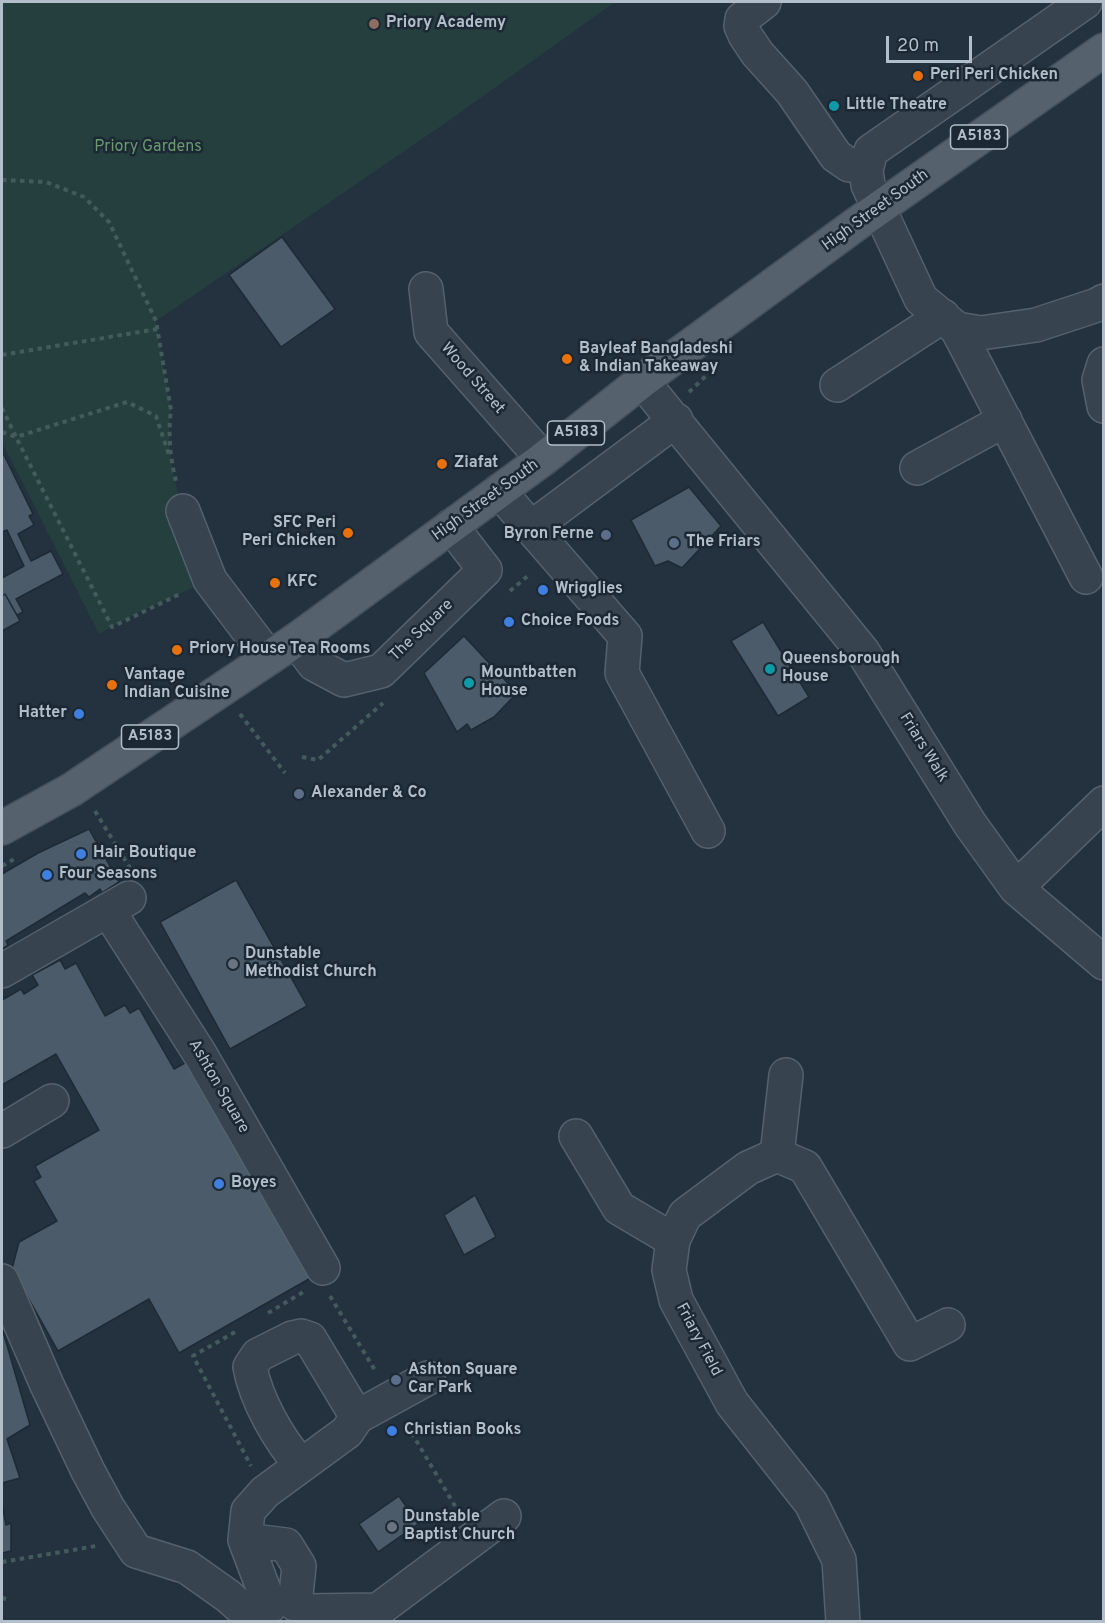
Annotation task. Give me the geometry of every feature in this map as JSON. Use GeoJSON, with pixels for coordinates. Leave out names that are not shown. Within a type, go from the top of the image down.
{"type":"FeatureCollection","features":[{"type":"Feature","properties":{"kind":"main road","name":"High Street South"},"geometry":{"type":"LineString","coordinates":[[2,828],[71,790],[283,649],[543,459],[642,381],[878,209],[1104,50]]}},
{"type":"Feature","properties":{"kind":"street"},"geometry":{"type":"LineString","coordinates":[[764,2],[742,19],[741,26],[745,35],[757,53],[792,92],[836,156],[849,165],[867,164]]}},
{"type":"Feature","properties":{"kind":"street"},"geometry":{"type":"LineString","coordinates":[[1085,2],[871,151],[866,170],[868,185],[878,209],[921,299],[950,323],[1005,420],[1086,577]]}},
{"type":"Feature","properties":{"kind":"street","name":"Wood Street"},"geometry":{"type":"LineString","coordinates":[[426,289],[431,332],[543,459]]}},
{"type":"Feature","properties":{"kind":"street"},"geometry":{"type":"LineString","coordinates":[[837,385],[950,323],[981,333],[1036,325],[1101,308]]}},
{"type":"Feature","properties":{"kind":"street"},"geometry":{"type":"LineString","coordinates":[[1104,364],[1099,380],[1104,406]]}},
{"type":"Feature","properties":{"kind":"street","name":"Friars Walk"},"geometry":{"type":"LineString","coordinates":[[642,381],[863,652],[970,824],[1016,888],[1104,963]]}},
{"type":"Feature","properties":{"kind":"street"},"geometry":{"type":"LineString","coordinates":[[531,528],[676,420]]}},
{"type":"Feature","properties":{"kind":"street"},"geometry":{"type":"LineString","coordinates":[[917,468],[1005,420]]}},
{"type":"Feature","properties":{"kind":"street"},"geometry":{"type":"LineString","coordinates":[[499,491],[625,636],[622,673],[708,831]]}},
{"type":"Feature","properties":{"kind":"street","name":"The Square"},"geometry":{"type":"LineString","coordinates":[[183,511],[210,580],[283,649],[344,680],[381,671],[485,570],[451,526]]}},
{"type":"Feature","properties":{"kind":"street"},"geometry":{"type":"LineString","coordinates":[[1016,888],[1104,803]]}},
{"type":"Feature","properties":{"kind":"street"},"geometry":{"type":"LineString","coordinates":[[2,971],[124,895]]}},
{"type":"Feature","properties":{"kind":"street","name":"Ashton Square"},"geometry":{"type":"LineString","coordinates":[[124,895],[200,1054],[323,1268]]}},
{"type":"Feature","properties":{"kind":"street"},"geometry":{"type":"LineString","coordinates":[[786,1075],[777,1155],[805,1167],[865,1272],[910,1344],[948,1325]]}},
{"type":"Feature","properties":{"kind":"street"},"geometry":{"type":"LineString","coordinates":[[2,1131],[52,1101]]}},
{"type":"Feature","properties":{"kind":"street"},"geometry":{"type":"LineString","coordinates":[[576,1136],[619,1208],[673,1240]]}},
{"type":"Feature","properties":{"kind":"street","name":"Friary Field"},"geometry":{"type":"LineString","coordinates":[[777,1155],[748,1168],[686,1215],[673,1240],[669,1270],[676,1299],[732,1403],[811,1503],[839,1560],[843,1622]]}},
{"type":"Feature","properties":{"kind":"street"},"geometry":{"type":"LineString","coordinates":[[2,1281],[47,1385],[88,1470],[108,1508],[136,1551],[187,1568],[228,1596],[283,1614],[378,1610],[504,1516]]}},
{"type":"Feature","properties":{"kind":"street"},"geometry":{"type":"LineString","coordinates":[[301,1465],[284,1446],[253,1384],[250,1367],[258,1355],[292,1338],[301,1336],[310,1339],[357,1417]]}},
{"type":"Feature","properties":{"kind":"street"},"geometry":{"type":"LineString","coordinates":[[283,1614],[245,1540],[248,1511],[265,1492],[347,1432],[357,1417],[428,1378]]}},
{"type":"Feature","properties":{"kind":"path"},"geometry":{"type":"LineString","coordinates":[[2,180],[46,182],[84,197],[109,222],[156,321],[171,410],[171,462]]}},
{"type":"Feature","properties":{"kind":"path"},"geometry":{"type":"LineString","coordinates":[[2,356],[157,329]]}},
{"type":"Feature","properties":{"kind":"path"},"geometry":{"type":"LineString","coordinates":[[2,432],[16,437],[127,402],[156,416],[171,462],[183,511]]}},
{"type":"Feature","properties":{"kind":"path"},"geometry":{"type":"LineString","coordinates":[[2,408],[112,627],[137,613],[210,580]]}},
{"type":"Feature","properties":{"kind":"path"},"geometry":{"type":"LineString","coordinates":[[240,714],[285,773]]}},
{"type":"Feature","properties":{"kind":"path"},"geometry":{"type":"LineString","coordinates":[[94,810],[124,895]]}},
{"type":"Feature","properties":{"kind":"path"},"geometry":{"type":"LineString","coordinates":[[2,1562],[130,1540]]}},
{"type":"Feature","properties":{"kind":"green space","name":"Priory Gardens"},"geometry":{"type":"Polygon","coordinates":[[[2,2],[615,2],[441,126],[156,321],[171,410],[170,454],[174,475],[186,518],[210,580],[137,613],[99,634],[2,442],[2,2]]]}},
{"type":"Feature","properties":{"kind":"building"},"geometry":{"type":"Polygon","coordinates":[[[282,237],[335,309],[281,347],[229,275],[282,237]]]}},
{"type":"Feature","properties":{"kind":"building"},"geometry":{"type":"Polygon","coordinates":[[[2,451],[33,514],[29,516],[34,525],[18,534],[31,561],[51,551],[63,574],[16,599],[23,612],[17,615],[5,594],[2,596],[2,578],[24,566],[7,530],[2,532],[2,451]]]}},
{"type":"Feature","properties":{"kind":"building","name":"The Friars"},"geometry":{"type":"Polygon","coordinates":[[[689,487],[721,526],[682,568],[668,561],[655,566],[631,520],[689,487]]]}},
{"type":"Feature","properties":{"kind":"building"},"geometry":{"type":"Polygon","coordinates":[[[5,594],[20,621],[2,631],[2,596],[5,594]]]}},
{"type":"Feature","properties":{"kind":"building","name":"Queensborough House"},"geometry":{"type":"Polygon","coordinates":[[[763,622],[809,697],[778,716],[731,641],[763,622]]]}},
{"type":"Feature","properties":{"kind":"building","name":"Mountbatten House"},"geometry":{"type":"Polygon","coordinates":[[[464,636],[517,693],[494,717],[471,730],[467,724],[457,732],[424,673],[464,636]]]}},
{"type":"Feature","properties":{"kind":"building"},"geometry":{"type":"Polygon","coordinates":[[[89,829],[119,882],[102,893],[100,889],[89,897],[85,893],[6,941],[8,945],[2,949],[2,874],[38,853],[89,829]]]}},
{"type":"Feature","properties":{"kind":"building","name":"Dunstable Methodist Church"},"geometry":{"type":"Polygon","coordinates":[[[236,880],[307,1006],[230,1049],[160,922],[236,880]]]}},
{"type":"Feature","properties":{"kind":"building"},"geometry":{"type":"Polygon","coordinates":[[[60,960],[65,969],[76,963],[105,1016],[125,1005],[130,1013],[139,1008],[174,1069],[194,1058],[316,1275],[179,1353],[149,1299],[58,1351],[12,1269],[19,1242],[57,1221],[34,1181],[41,1177],[35,1166],[99,1130],[56,1054],[2,1085],[2,1000],[21,989],[24,994],[38,985],[32,975],[60,960]]]}},
{"type":"Feature","properties":{"kind":"building"},"geometry":{"type":"Polygon","coordinates":[[[475,1195],[496,1237],[464,1255],[444,1215],[475,1195]]]}},
{"type":"Feature","properties":{"kind":"building"},"geometry":{"type":"Polygon","coordinates":[[[2,1328],[30,1425],[7,1439],[20,1478],[2,1483],[2,1328]]]}},
{"type":"Feature","properties":{"kind":"building"},"geometry":{"type":"Polygon","coordinates":[[[399,1496],[418,1524],[378,1552],[359,1524],[399,1496]]]}},
{"type":"Feature","properties":{"kind":"building"},"geometry":{"type":"Polygon","coordinates":[[[2,1504],[6,1525],[11,1523],[11,1551],[2,1553],[2,1504]]]}},
{"type":"Feature","properties":{"kind":"place","name":"Priory Academy"},"geometry":{"type":"Point","coordinates":[374,24]}},
{"type":"Feature","properties":{"kind":"place","name":"Peri Peri Chicken"},"geometry":{"type":"Point","coordinates":[918,76]}},
{"type":"Feature","properties":{"kind":"place","name":"Little Theatre"},"geometry":{"type":"Point","coordinates":[834,106]}},
{"type":"Feature","properties":{"kind":"place","name":"Bayleaf Bangladeshi & Indian Takeaway"},"geometry":{"type":"Point","coordinates":[567,359]}},
{"type":"Feature","properties":{"kind":"place","name":"Ziafat"},"geometry":{"type":"Point","coordinates":[442,464]}},
{"type":"Feature","properties":{"kind":"place","name":"SFC Peri Peri Chicken"},"geometry":{"type":"Point","coordinates":[348,533]}},
{"type":"Feature","properties":{"kind":"place","name":"Byron Ferne"},"geometry":{"type":"Point","coordinates":[606,535]}},
{"type":"Feature","properties":{"kind":"place","name":"The Friars"},"geometry":{"type":"Point","coordinates":[674,543]}},
{"type":"Feature","properties":{"kind":"place","name":"KFC"},"geometry":{"type":"Point","coordinates":[275,583]}},
{"type":"Feature","properties":{"kind":"place","name":"Wrigglies"},"geometry":{"type":"Point","coordinates":[543,590]}},
{"type":"Feature","properties":{"kind":"place","name":"Choice Foods"},"geometry":{"type":"Point","coordinates":[509,622]}},
{"type":"Feature","properties":{"kind":"place","name":"Priory House Tea Rooms"},"geometry":{"type":"Point","coordinates":[177,650]}},
{"type":"Feature","properties":{"kind":"place","name":"Queensborough House"},"geometry":{"type":"Point","coordinates":[770,669]}},
{"type":"Feature","properties":{"kind":"place","name":"Mountbatten House"},"geometry":{"type":"Point","coordinates":[469,683]}},
{"type":"Feature","properties":{"kind":"place","name":"Vantage Indian Cuisine"},"geometry":{"type":"Point","coordinates":[112,685]}},
{"type":"Feature","properties":{"kind":"place","name":"Hatter"},"geometry":{"type":"Point","coordinates":[79,714]}},
{"type":"Feature","properties":{"kind":"place","name":"Alexander & Co"},"geometry":{"type":"Point","coordinates":[299,794]}},
{"type":"Feature","properties":{"kind":"place","name":"Hair Boutique"},"geometry":{"type":"Point","coordinates":[81,854]}},
{"type":"Feature","properties":{"kind":"place","name":"Four Seasons"},"geometry":{"type":"Point","coordinates":[47,875]}},
{"type":"Feature","properties":{"kind":"place","name":"Dunstable Methodist Church"},"geometry":{"type":"Point","coordinates":[233,964]}},
{"type":"Feature","properties":{"kind":"place","name":"Boyes"},"geometry":{"type":"Point","coordinates":[219,1184]}},
{"type":"Feature","properties":{"kind":"place","name":"Ashton Square Car Park"},"geometry":{"type":"Point","coordinates":[396,1380]}},
{"type":"Feature","properties":{"kind":"place","name":"Christian Books"},"geometry":{"type":"Point","coordinates":[392,1431]}},
{"type":"Feature","properties":{"kind":"place","name":"Dunstable Baptist Church"},"geometry":{"type":"Point","coordinates":[392,1527]}}]}
